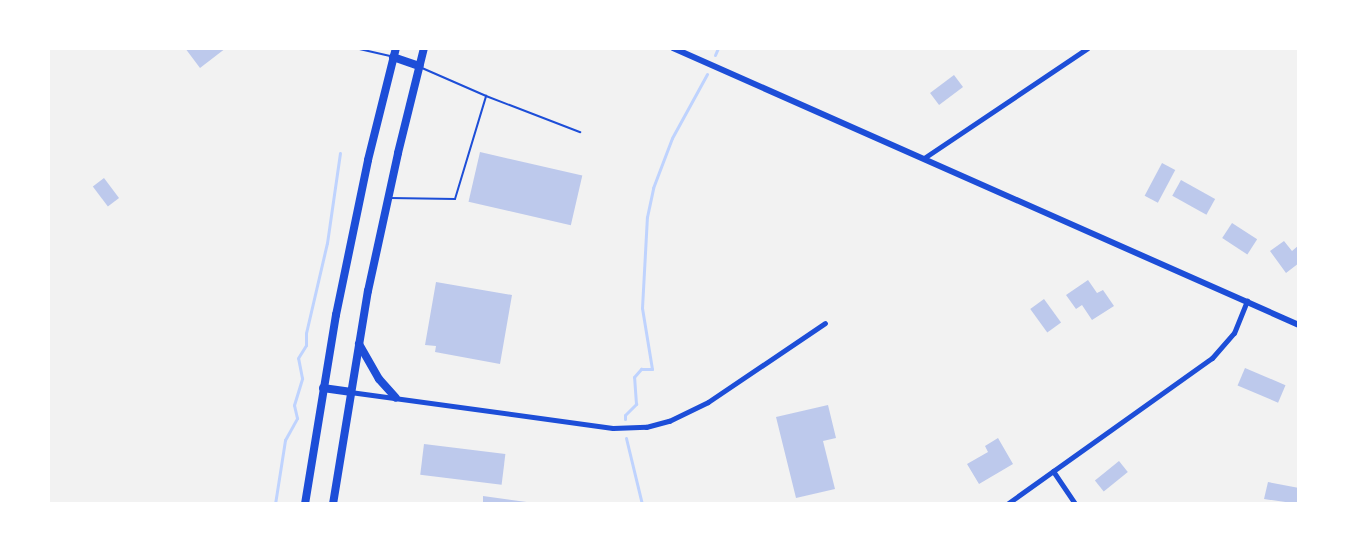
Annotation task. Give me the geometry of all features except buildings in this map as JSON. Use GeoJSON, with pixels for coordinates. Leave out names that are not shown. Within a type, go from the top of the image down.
{"type":"FeatureCollection","features":[{"type":"Feature","properties":{"kind":"highway"},"geometry":{"type":"LineString","coordinates":[[333,504],[350,392],[387,198],[424,48]]}},
{"type":"Feature","properties":{"kind":"highway"},"geometry":{"type":"LineString","coordinates":[[305,504],[323,388],[351,240],[394,52],[419,66]]}},
{"type":"Feature","properties":{"kind":"highway"},"geometry":{"type":"LineString","coordinates":[[359,344],[379,379],[396,398]]}},
{"type":"Feature","properties":{"kind":"highway"},"geometry":{"type":"LineString","coordinates":[[323,388],[350,392]]}},
{"type":"Feature","properties":{"kind":"street"},"geometry":{"type":"LineString","coordinates":[[673,48],[1299,325]]}},
{"type":"Feature","properties":{"kind":"street"},"geometry":{"type":"LineString","coordinates":[[924,158],[1088,48]]}},
{"type":"Feature","properties":{"kind":"street"},"geometry":{"type":"LineString","coordinates":[[1007,504],[1212,358],[1234,333],[1247,301]]}},
{"type":"Feature","properties":{"kind":"street"},"geometry":{"type":"LineString","coordinates":[[350,392],[613,428],[646,427],[669,422],[699,407],[825,323]]}},
{"type":"Feature","properties":{"kind":"street"},"geometry":{"type":"LineString","coordinates":[[1053,471],[1075,504]]}},
{"type":"Feature","properties":{"kind":"lane"},"geometry":{"type":"LineString","coordinates":[[355,48],[394,52]]}},
{"type":"Feature","properties":{"kind":"lane"},"geometry":{"type":"LineString","coordinates":[[419,66],[486,96],[580,132]]}},
{"type":"Feature","properties":{"kind":"lane"},"geometry":{"type":"LineString","coordinates":[[387,198],[455,199],[486,96]]}},
{"type":"Feature","properties":{"kind":"waterway"},"geometry":{"type":"LineString","coordinates":[[715,55],[718,48]]}},
{"type":"Feature","properties":{"kind":"waterway"},"geometry":{"type":"LineString","coordinates":[[625,419],[625,415],[636,404],[634,377],[641,369],[652,369],[642,308],[647,217],[653,188],[672,138],[707,74]]}},
{"type":"Feature","properties":{"kind":"waterway"},"geometry":{"type":"LineString","coordinates":[[275,504],[285,440],[297,418],[294,405],[302,378],[298,358],[306,345],[306,333],[327,243],[340,153]]}},
{"type":"Feature","properties":{"kind":"waterway"},"geometry":{"type":"LineString","coordinates":[[626,438],[642,504]]}}]}
